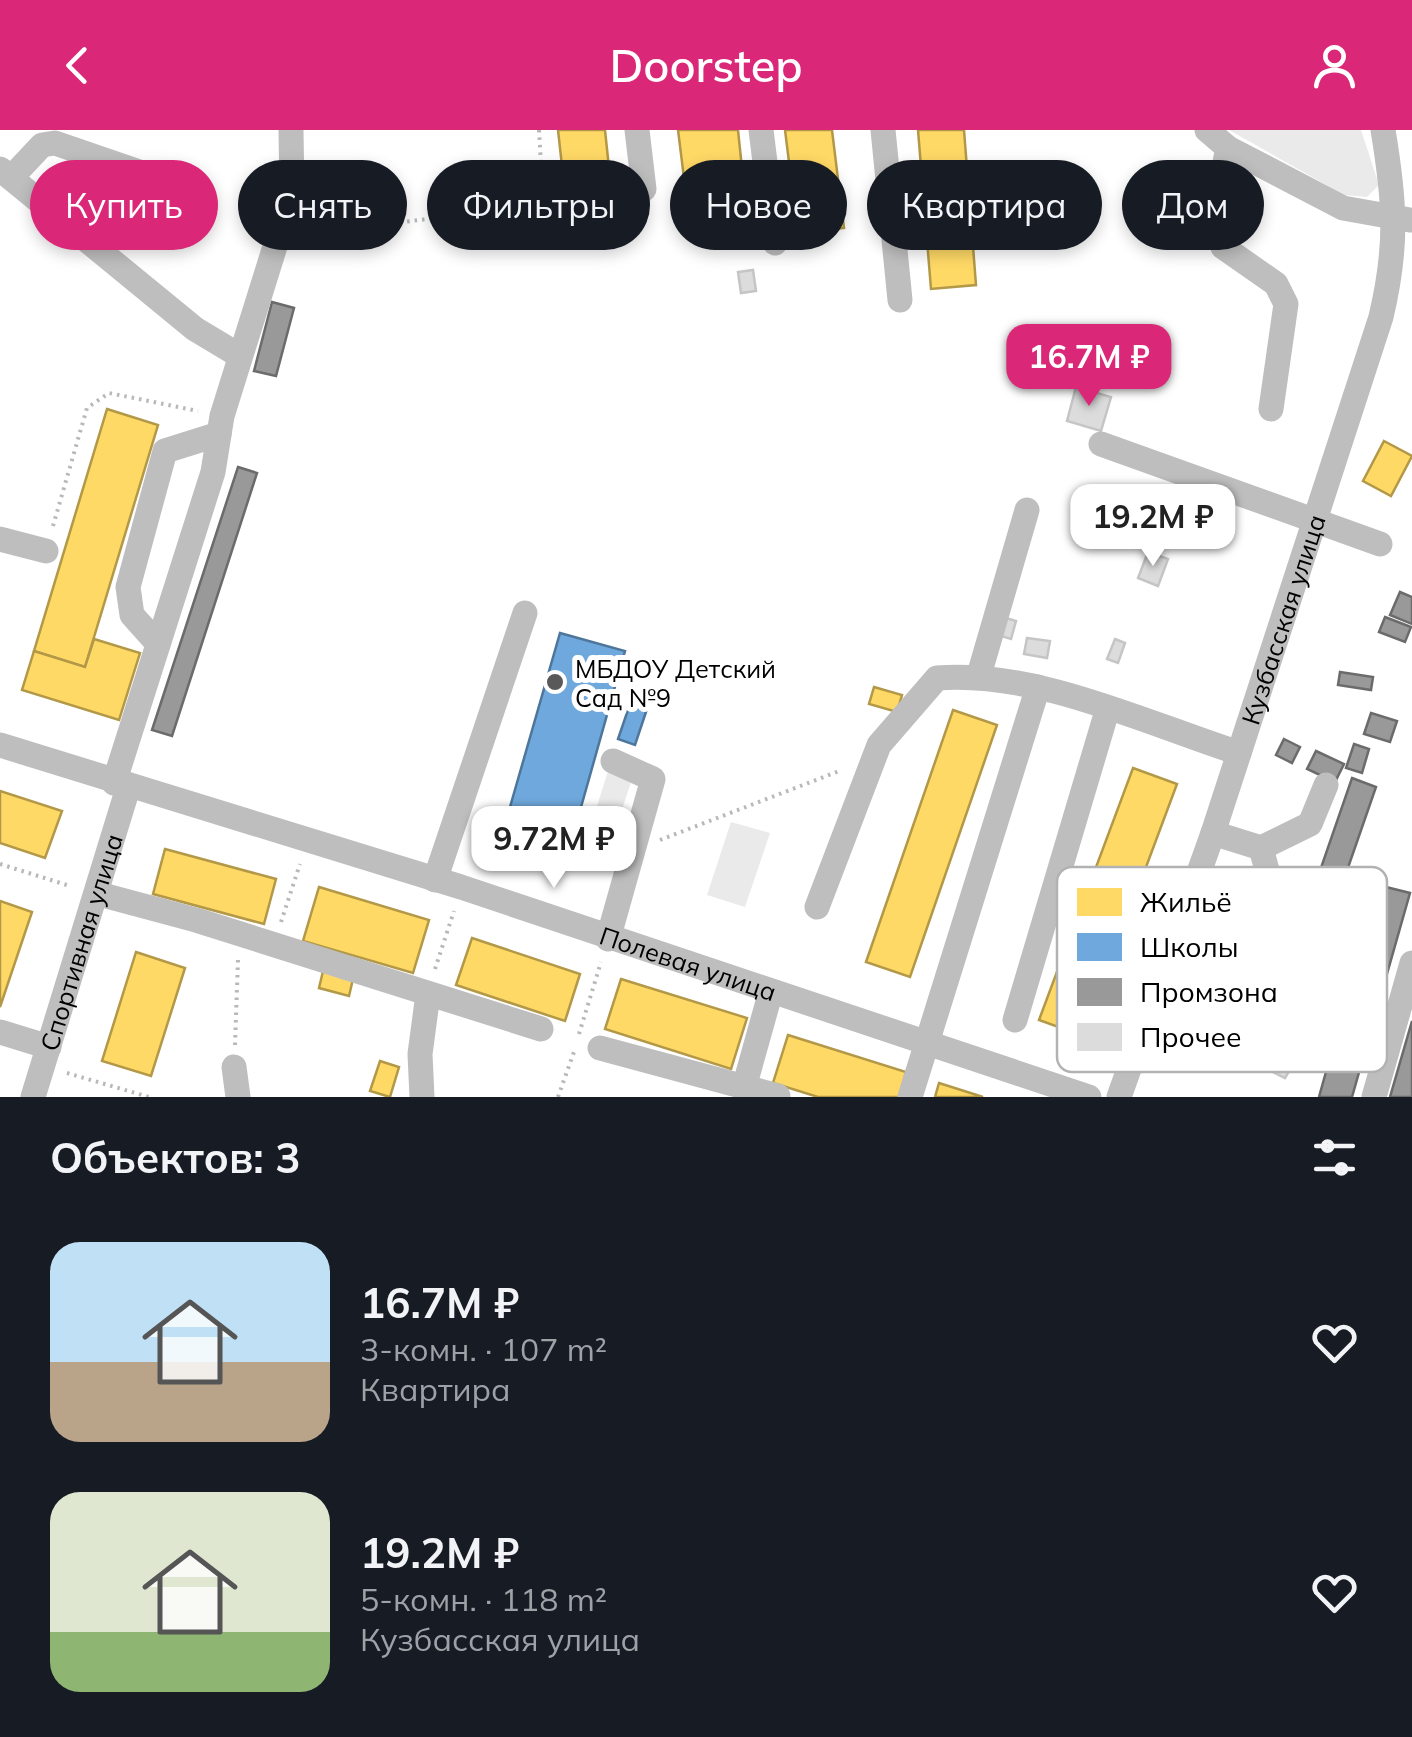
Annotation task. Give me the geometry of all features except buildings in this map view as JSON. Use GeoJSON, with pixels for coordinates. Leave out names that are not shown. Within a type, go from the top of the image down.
{"type":"FeatureCollection","features":[{"type":"Feature","properties":{"kind":"street","name":"Спортивная улица"},"geometry":{"type":"LineString","coordinates":[[33,1097],[99,894],[121,786],[158,644],[213,472],[220,425],[292,192],[291,130]]}},
{"type":"Feature","properties":{"kind":"street"},"geometry":{"type":"LineString","coordinates":[[637,130],[640,160]]}},
{"type":"Feature","properties":{"kind":"street"},"geometry":{"type":"LineString","coordinates":[[761,130],[765,160]]}},
{"type":"Feature","properties":{"kind":"street"},"geometry":{"type":"LineString","coordinates":[[883,130],[900,300]]}},
{"type":"Feature","properties":{"kind":"street"},"geometry":{"type":"LineString","coordinates":[[1208,130],[1228,148],[1344,208],[1404,218]]}},
{"type":"Feature","properties":{"kind":"street","name":"Кузбасская улица"},"geometry":{"type":"LineString","coordinates":[[1201,867],[1381,316],[1404,218],[1384,135]]}},
{"type":"Feature","properties":{"kind":"street"},"geometry":{"type":"LineString","coordinates":[[104,160],[55,142],[42,145],[6,174],[195,329],[240,356]]}},
{"type":"Feature","properties":{"kind":"street"},"geometry":{"type":"LineString","coordinates":[[1228,148],[1222,176],[1223,247],[1276,284],[1286,304],[1271,409]]}},
{"type":"Feature","properties":{"kind":"street"},"geometry":{"type":"LineString","coordinates":[[158,644],[132,615],[128,587],[165,452],[220,425]]}},
{"type":"Feature","properties":{"kind":"street"},"geometry":{"type":"LineString","coordinates":[[1100,444],[1380,544]]}},
{"type":"Feature","properties":{"kind":"street"},"geometry":{"type":"LineString","coordinates":[[979,675],[1027,510]]}},
{"type":"Feature","properties":{"kind":"street"},"geometry":{"type":"LineString","coordinates":[[0,539],[46,552]]}},
{"type":"Feature","properties":{"kind":"street"},"geometry":{"type":"LineString","coordinates":[[435,880],[525,614]]}},
{"type":"Feature","properties":{"kind":"street"},"geometry":{"type":"LineString","coordinates":[[817,908],[879,745],[937,678],[979,675],[1038,687],[1239,753]]}},
{"type":"Feature","properties":{"kind":"street"},"geometry":{"type":"LineString","coordinates":[[910,1097],[1038,687]]}},
{"type":"Feature","properties":{"kind":"street"},"geometry":{"type":"LineString","coordinates":[[1060,867],[1107,711]]}},
{"type":"Feature","properties":{"kind":"street","name":"Полевая улица"},"geometry":{"type":"LineString","coordinates":[[0,745],[121,786],[461,888],[1090,1097]]}},
{"type":"Feature","properties":{"kind":"street"},"geometry":{"type":"LineString","coordinates":[[608,939],[653,779],[613,761]]}},
{"type":"Feature","properties":{"kind":"street"},"geometry":{"type":"LineString","coordinates":[[1213,833],[1261,848],[1310,824],[1326,784]]}},
{"type":"Feature","properties":{"kind":"street"},"geometry":{"type":"LineString","coordinates":[[1261,848],[1266,867]]}},
{"type":"Feature","properties":{"kind":"street"},"geometry":{"type":"LineString","coordinates":[[1014,1020],[1057,877]]}},
{"type":"Feature","properties":{"kind":"street"},"geometry":{"type":"LineString","coordinates":[[99,894],[541,1030]]}},
{"type":"Feature","properties":{"kind":"street"},"geometry":{"type":"LineString","coordinates":[[1387,1051],[1412,963]]}},
{"type":"Feature","properties":{"kind":"street"},"geometry":{"type":"LineString","coordinates":[[745,1084],[771,992]]}},
{"type":"Feature","properties":{"kind":"street"},"geometry":{"type":"LineString","coordinates":[[422,1097],[420,1054],[428,994]]}},
{"type":"Feature","properties":{"kind":"street"},"geometry":{"type":"LineString","coordinates":[[0,1032],[46,1056]]}},
{"type":"Feature","properties":{"kind":"street"},"geometry":{"type":"LineString","coordinates":[[600,1048],[778,1096]]}},
{"type":"Feature","properties":{"kind":"street"},"geometry":{"type":"LineString","coordinates":[[234,1067],[238,1097]]}},
{"type":"Feature","properties":{"kind":"street","name":"Кузбасская улица"},"geometry":{"type":"LineString","coordinates":[[1119,1097],[1128,1072]]}},
{"type":"Feature","properties":{"kind":"street"},"geometry":{"type":"LineString","coordinates":[[1374,1097],[1381,1072]]}},
{"type":"Feature","properties":{"kind":"path"},"geometry":{"type":"LineString","coordinates":[[538,130],[540,160]]}},
{"type":"Feature","properties":{"kind":"path"},"geometry":{"type":"LineString","coordinates":[[272,253],[292,237],[427,219]]}},
{"type":"Feature","properties":{"kind":"path"},"geometry":{"type":"LineString","coordinates":[[46,552],[86,408],[108,393],[220,425]]}},
{"type":"Feature","properties":{"kind":"path"},"geometry":{"type":"LineString","coordinates":[[631,856],[741,806],[835,775],[879,745]]}},
{"type":"Feature","properties":{"kind":"path"},"geometry":{"type":"LineString","coordinates":[[274,946],[308,842]]}},
{"type":"Feature","properties":{"kind":"path"},"geometry":{"type":"LineString","coordinates":[[0,864],[99,894]]}},
{"type":"Feature","properties":{"kind":"path"},"geometry":{"type":"LineString","coordinates":[[428,994],[461,888]]}},
{"type":"Feature","properties":{"kind":"path"},"geometry":{"type":"LineString","coordinates":[[234,1067],[239,935]]}},
{"type":"Feature","properties":{"kind":"path"},"geometry":{"type":"LineString","coordinates":[[558,1097],[608,939]]}},
{"type":"Feature","properties":{"kind":"path"},"geometry":{"type":"LineString","coordinates":[[46,1056],[149,1097]]}},
{"type":"Feature","properties":{"kind":"shaded area"},"geometry":{"type":"Polygon","coordinates":[[[1229,130],[1361,130],[1379,185],[1367,197],[1344,195],[1229,130]]]}},
{"type":"Feature","properties":{"kind":"shaded area"},"geometry":{"type":"Polygon","coordinates":[[[609,768],[633,776],[609,849],[586,841],[609,768]]]}},
{"type":"Feature","properties":{"kind":"shaded area"},"geometry":{"type":"Polygon","coordinates":[[[731,822],[770,833],[745,907],[707,895],[731,822]]]}},
{"type":"Feature","properties":{"kind":"place","name":"МБДОУ Детский Сад №9"},"geometry":{"type":"Point","coordinates":[555,682]}}]}
